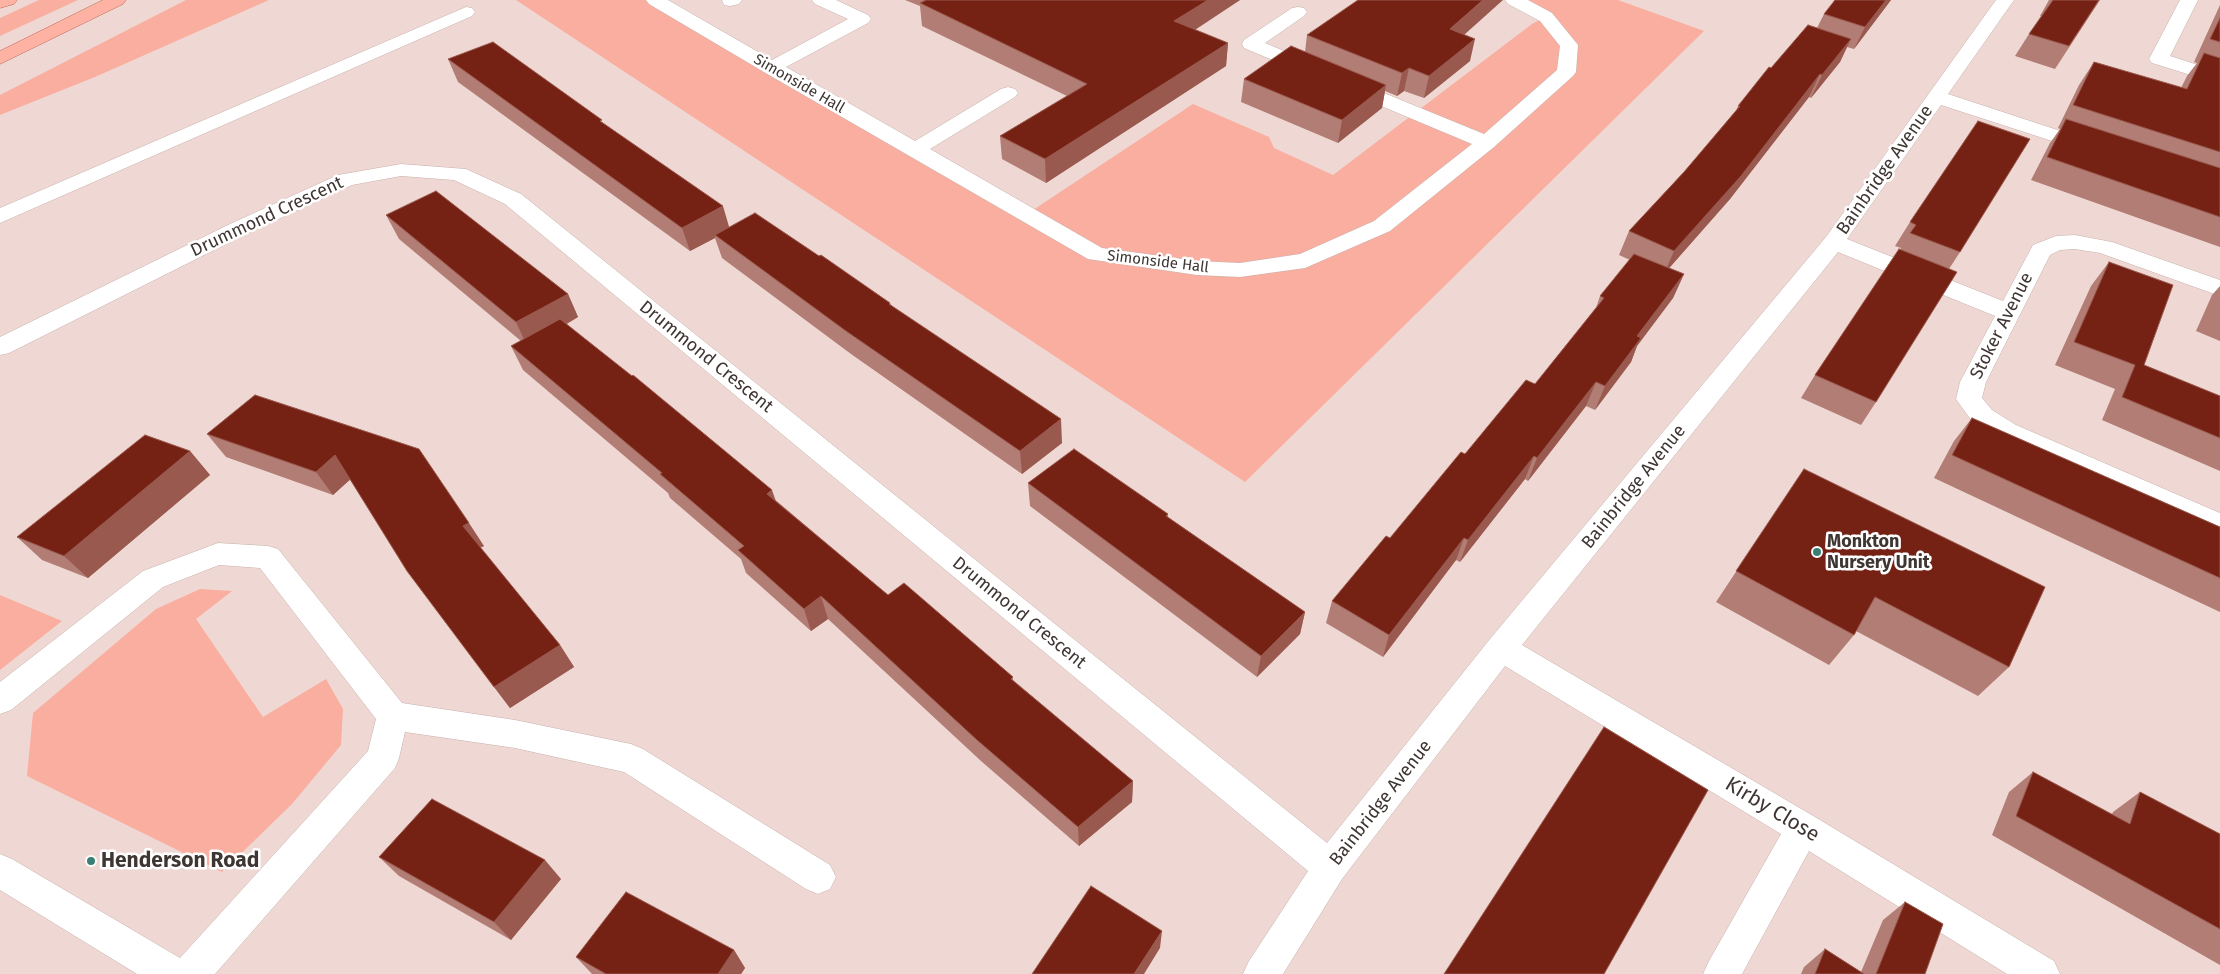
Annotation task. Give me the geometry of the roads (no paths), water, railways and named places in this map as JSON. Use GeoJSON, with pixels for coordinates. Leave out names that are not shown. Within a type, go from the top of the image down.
{"type":"FeatureCollection","features":[{"type":"Feature","properties":{"kind":"main road"},"geometry":{"type":"LineString","coordinates":[[0,4],[8,0]]}},
{"type":"Feature","properties":{"kind":"main road"},"geometry":{"type":"LineString","coordinates":[[0,58],[117,0]]}},
{"type":"Feature","properties":{"kind":"street","name":"Simonside Hall"},"geometry":{"type":"LineString","coordinates":[[654,0],[1096,254],[1197,268],[1240,270],[1305,261],[1382,226],[1487,142],[1566,72],[1568,45],[1546,17],[1514,0]]}},
{"type":"Feature","properties":{"kind":"street"},"geometry":{"type":"LineString","coordinates":[[771,68],[862,20],[821,0]]}},
{"type":"Feature","properties":{"kind":"street","name":"Bainbridge Avenue"},"geometry":{"type":"LineString","coordinates":[[1262,974],[1330,867],[1501,648],[1834,242],[2005,0]]}},
{"type":"Feature","properties":{"kind":"street"},"geometry":{"type":"LineString","coordinates":[[2189,0],[2159,59],[2214,76]]}},
{"type":"Feature","properties":{"kind":"street"},"geometry":{"type":"LineString","coordinates":[[0,216],[466,12]]}},
{"type":"Feature","properties":{"kind":"street"},"geometry":{"type":"LineString","coordinates":[[1298,12],[1251,44],[1487,142]]}},
{"type":"Feature","properties":{"kind":"street"},"geometry":{"type":"LineString","coordinates":[[914,150],[1008,93]]}},
{"type":"Feature","properties":{"kind":"street"},"geometry":{"type":"LineString","coordinates":[[1937,97],[2107,153]]}},
{"type":"Feature","properties":{"kind":"street","name":"Drummond Crescent"},"geometry":{"type":"LineString","coordinates":[[0,347],[238,229],[346,180],[401,170],[458,174],[513,199],[1330,867]]}},
{"type":"Feature","properties":{"kind":"street"},"geometry":{"type":"LineString","coordinates":[[1834,242],[2009,313]]}},
{"type":"Feature","properties":{"kind":"street","name":"Stoker Avenue"},"geometry":{"type":"LineString","coordinates":[[2220,288],[2104,247],[2075,242],[2056,243],[2041,250],[1973,382],[1969,398],[1984,416],[2007,432],[2220,525]]}},
{"type":"Feature","properties":{"kind":"street"},"geometry":{"type":"LineString","coordinates":[[0,700],[154,579],[218,554],[268,557],[393,716],[515,734],[631,759],[818,877]]}},
{"type":"Feature","properties":{"kind":"street","name":"Kirby Close"},"geometry":{"type":"LineString","coordinates":[[1501,648],[1803,828],[2041,974]]}},
{"type":"Feature","properties":{"kind":"street"},"geometry":{"type":"LineString","coordinates":[[190,974],[383,758],[393,716]]}},
{"type":"Feature","properties":{"kind":"street"},"geometry":{"type":"LineString","coordinates":[[1722,974],[1803,828]]}},
{"type":"Feature","properties":{"kind":"street"},"geometry":{"type":"LineString","coordinates":[[0,871],[172,974]]}},
{"type":"Feature","properties":{"kind":"place","name":"Monkton Nursery Unit"},"geometry":{"type":"Point","coordinates":[1817,552]}},
{"type":"Feature","properties":{"kind":"place","name":"Henderson Road"},"geometry":{"type":"Point","coordinates":[91,861]}}]}
